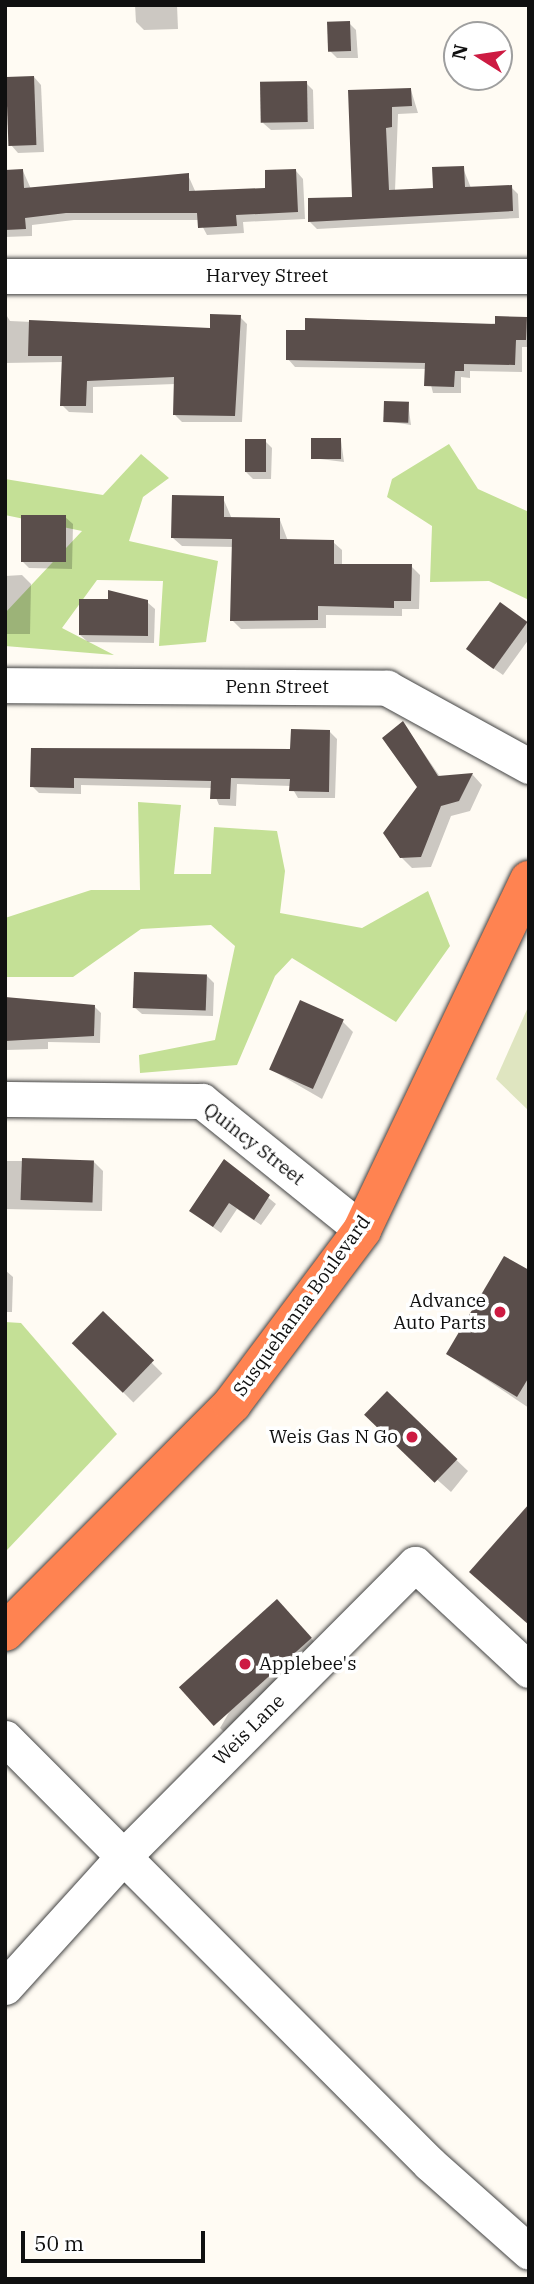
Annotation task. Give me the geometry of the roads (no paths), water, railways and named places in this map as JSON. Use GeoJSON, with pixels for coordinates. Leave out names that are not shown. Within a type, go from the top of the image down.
{"type":"FeatureCollection","features":[{"type":"Feature","properties":{"kind":"highway","name":"Susquehanna Boulevard"},"geometry":{"type":"LineString","coordinates":[[5,1632],[232,1404],[362,1230],[529,880]]}},
{"type":"Feature","properties":{"kind":"street","name":"Harvey Street"},"geometry":{"type":"LineString","coordinates":[[5,276],[529,276]]}},
{"type":"Feature","properties":{"kind":"street","name":"Penn Street"},"geometry":{"type":"LineString","coordinates":[[5,685],[387,688],[529,766]]}},
{"type":"Feature","properties":{"kind":"street","name":"Quincy Street"},"geometry":{"type":"LineString","coordinates":[[5,1099],[202,1101],[362,1230]]}},
{"type":"Feature","properties":{"kind":"street","name":"Weis Lane"},"geometry":{"type":"LineString","coordinates":[[5,1987],[122,1858],[415,1564],[529,1670]]}},
{"type":"Feature","properties":{"kind":"street"},"geometry":{"type":"LineString","coordinates":[[5,1738],[430,2164],[529,2252]]}},
{"type":"Feature","properties":{"kind":"place","name":"Advance Auto Parts"},"geometry":{"type":"Point","coordinates":[500,1312]}},
{"type":"Feature","properties":{"kind":"place","name":"Weis Gas N Go"},"geometry":{"type":"Point","coordinates":[412,1437]}},
{"type":"Feature","properties":{"kind":"place","name":"Applebee's"},"geometry":{"type":"Point","coordinates":[245,1664]}}]}
